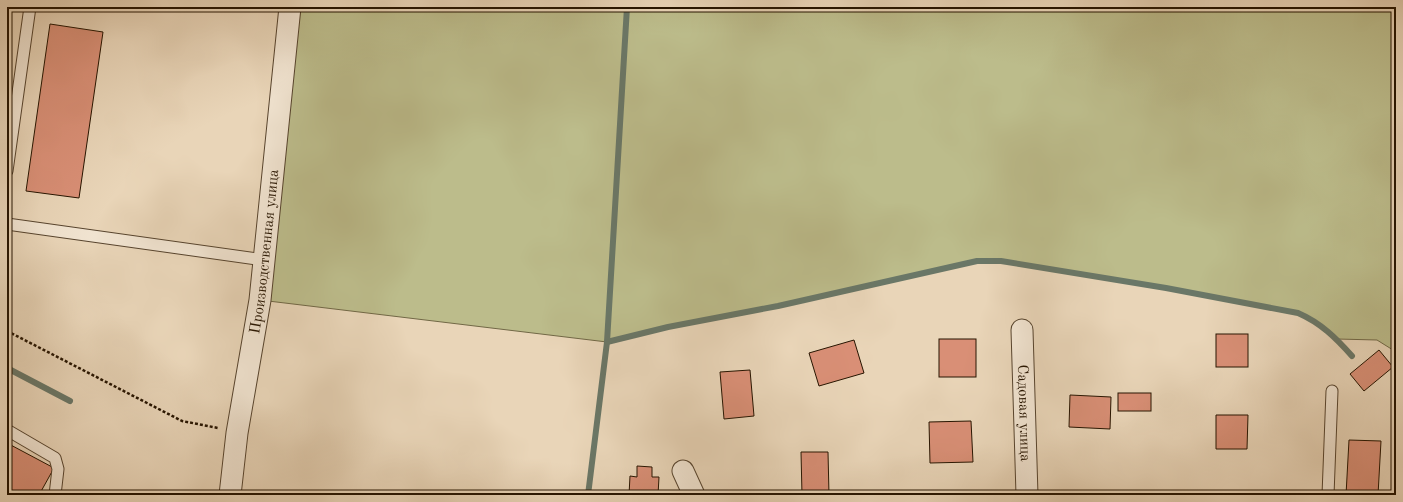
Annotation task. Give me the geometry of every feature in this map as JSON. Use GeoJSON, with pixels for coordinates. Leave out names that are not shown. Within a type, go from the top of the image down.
{"type":"FeatureCollection","features":[{"type":"Feature","properties":{"kind":"street","name":"Производственная улица"},"geometry":{"type":"LineString","coordinates":[[230,495],[237,433],[260,300],[290,7]]}},
{"type":"Feature","properties":{"kind":"street","name":"Садовая улица"},"geometry":{"type":"LineString","coordinates":[[1022,330],[1027,495]]}},
{"type":"Feature","properties":{"kind":"street"},"geometry":{"type":"LineString","coordinates":[[683,471],[694,495]]}},
{"type":"Feature","properties":{"kind":"lane"},"geometry":{"type":"LineString","coordinates":[[7,171],[30,7]]}},
{"type":"Feature","properties":{"kind":"lane"},"geometry":{"type":"LineString","coordinates":[[7,224],[264,260]]}},
{"type":"Feature","properties":{"kind":"lane"},"geometry":{"type":"LineString","coordinates":[[1328,495],[1332,391]]}},
{"type":"Feature","properties":{"kind":"lane"},"geometry":{"type":"LineString","coordinates":[[7,430],[55,458],[58,469],[55,495]]}},
{"type":"Feature","properties":{"kind":"path"},"geometry":{"type":"LineString","coordinates":[[7,331],[182,421],[237,433]]}},
{"type":"Feature","properties":{"kind":"green space"},"geometry":{"type":"Polygon","coordinates":[[[290,7],[1396,7],[1396,349],[1393,350],[1377,340],[1337,339],[1312,319],[1298,313],[1166,288],[1001,261],[977,261],[778,306],[668,327],[607,342],[260,300],[290,7]]]}},
{"type":"Feature","properties":{"kind":"building"},"geometry":{"type":"Polygon","coordinates":[[[50,24],[103,32],[79,198],[26,191],[50,24]]]}},
{"type":"Feature","properties":{"kind":"building"},"geometry":{"type":"Polygon","coordinates":[[[1216,334],[1248,334],[1248,367],[1216,367],[1216,334]]]}},
{"type":"Feature","properties":{"kind":"building"},"geometry":{"type":"Polygon","coordinates":[[[939,339],[976,339],[976,377],[939,377],[939,339]]]}},
{"type":"Feature","properties":{"kind":"building"},"geometry":{"type":"Polygon","coordinates":[[[854,340],[864,373],[819,386],[809,353],[854,340]]]}},
{"type":"Feature","properties":{"kind":"building"},"geometry":{"type":"Polygon","coordinates":[[[1379,350],[1393,367],[1364,391],[1350,374],[1379,350]]]}},
{"type":"Feature","properties":{"kind":"building"},"geometry":{"type":"Polygon","coordinates":[[[750,370],[754,416],[724,419],[720,372],[750,370]]]}},
{"type":"Feature","properties":{"kind":"building"},"geometry":{"type":"Polygon","coordinates":[[[1118,393],[1151,393],[1151,411],[1118,411],[1118,393]]]}},
{"type":"Feature","properties":{"kind":"building"},"geometry":{"type":"Polygon","coordinates":[[[1070,395],[1111,397],[1110,429],[1069,427],[1070,395]]]}},
{"type":"Feature","properties":{"kind":"building"},"geometry":{"type":"Polygon","coordinates":[[[1216,415],[1248,415],[1247,449],[1216,449],[1216,415]]]}},
{"type":"Feature","properties":{"kind":"building"},"geometry":{"type":"Polygon","coordinates":[[[971,421],[973,462],[930,463],[929,422],[971,421]]]}},
{"type":"Feature","properties":{"kind":"building"},"geometry":{"type":"Polygon","coordinates":[[[1349,440],[1381,441],[1378,495],[1346,495],[1349,440]]]}},
{"type":"Feature","properties":{"kind":"building"},"geometry":{"type":"Polygon","coordinates":[[[7,443],[54,468],[39,495],[7,495],[7,443]]]}},
{"type":"Feature","properties":{"kind":"building"},"geometry":{"type":"Polygon","coordinates":[[[801,452],[828,452],[829,495],[802,495],[801,452]]]}},
{"type":"Feature","properties":{"kind":"building"},"geometry":{"type":"Polygon","coordinates":[[[637,466],[652,467],[652,477],[659,477],[658,495],[629,495],[630,476],[637,477],[637,466]]]}},
{"type":"Feature","properties":{"kind":"waterway"},"geometry":{"type":"LineString","coordinates":[[627,7],[607,342],[668,327],[778,306],[977,261],[1001,261],[1166,288],[1298,313],[1314,321],[1328,332],[1352,356]]}},
{"type":"Feature","properties":{"kind":"waterway"},"geometry":{"type":"LineString","coordinates":[[588,495],[607,342]]}},
{"type":"Feature","properties":{"kind":"waterway"},"geometry":{"type":"LineString","coordinates":[[7,368],[70,401]]}}]}
